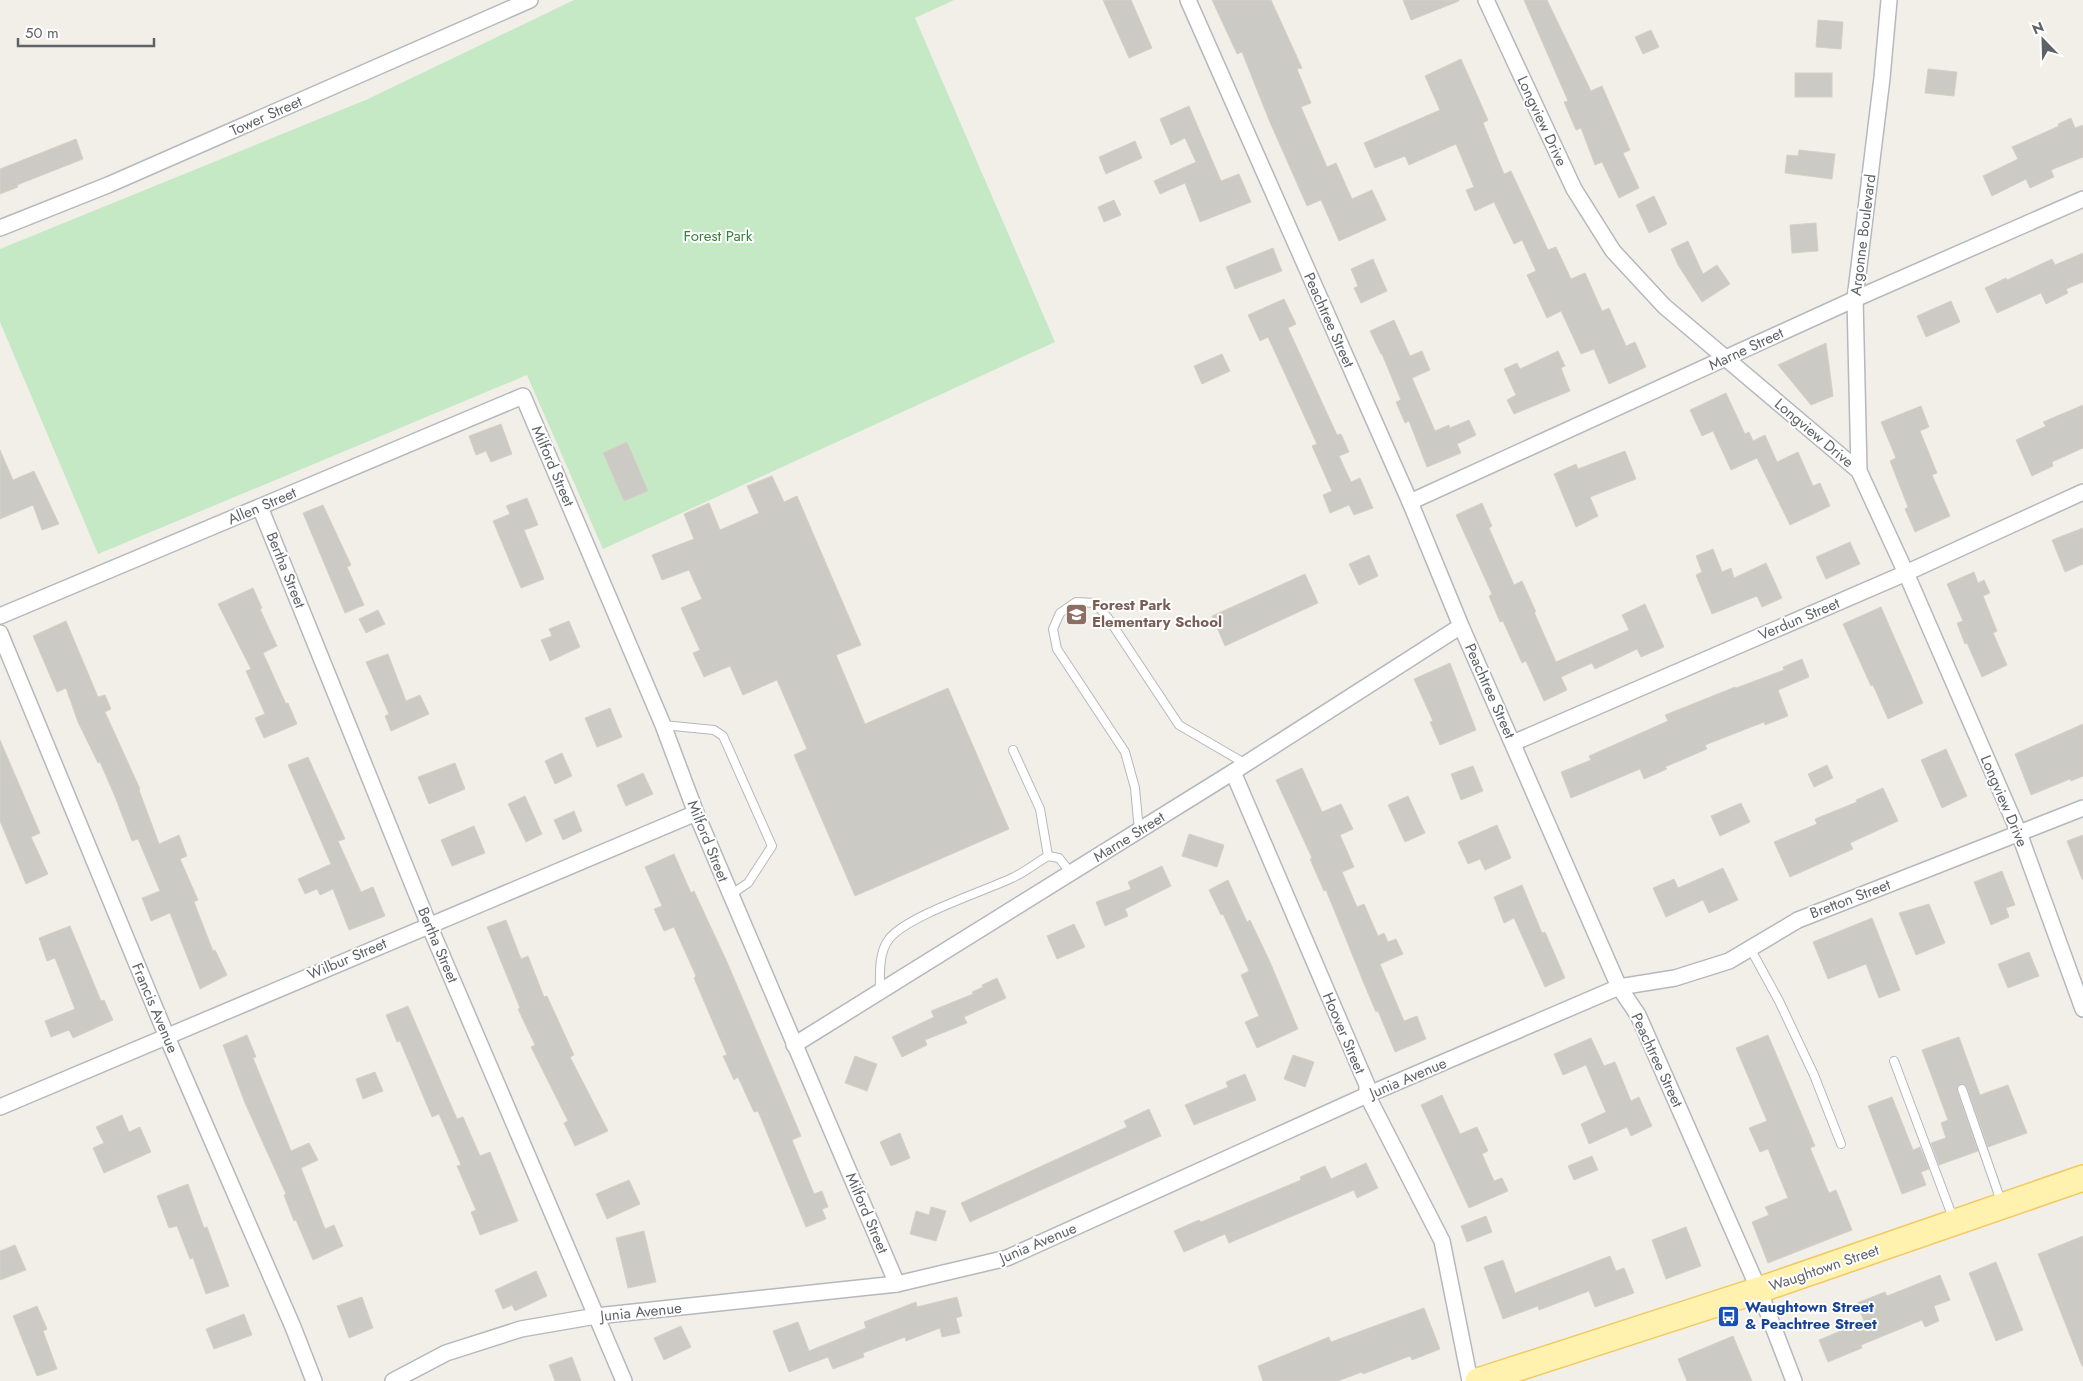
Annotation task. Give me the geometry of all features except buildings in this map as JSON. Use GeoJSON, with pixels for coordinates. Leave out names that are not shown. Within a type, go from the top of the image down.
{"type":"FeatureCollection","features":[{"type":"Feature","properties":{"kind":"main road","name":"Waughtown Street"},"geometry":{"type":"LineString","coordinates":[[1478,1381],[1758,1290],[2083,1178]]}},
{"type":"Feature","properties":{"kind":"street","name":"Tower Street"},"geometry":{"type":"LineString","coordinates":[[0,228],[108,185],[530,0]]}},
{"type":"Feature","properties":{"kind":"street","name":"Peachtree Street"},"geometry":{"type":"LineString","coordinates":[[1188,0],[1410,502],[1461,626],[1618,987],[1638,1015],[1758,1290],[1794,1381]]}},
{"type":"Feature","properties":{"kind":"street","name":"Longview Drive"},"geometry":{"type":"LineString","coordinates":[[1486,0],[1574,189],[1613,251],[1664,306],[1859,471],[1906,572],[2019,833],[2083,1009]]}},
{"type":"Feature","properties":{"kind":"street","name":"Argonne Boulevard"},"geometry":{"type":"LineString","coordinates":[[1859,471],[1855,299],[1882,78],[1889,0]]}},
{"type":"Feature","properties":{"kind":"street","name":"Marne Street"},"geometry":{"type":"LineString","coordinates":[[1410,502],[1855,299],[2083,199]]}},
{"type":"Feature","properties":{"kind":"street","name":"Allen Street"},"geometry":{"type":"LineString","coordinates":[[0,616],[523,396]]}},
{"type":"Feature","properties":{"kind":"street","name":"Milford Street"},"geometry":{"type":"LineString","coordinates":[[523,396],[663,725],[696,813],[730,895],[897,1284]]}},
{"type":"Feature","properties":{"kind":"street","name":"Verdun Street"},"geometry":{"type":"LineString","coordinates":[[1513,743],[1906,572],[2083,492]]}},
{"type":"Feature","properties":{"kind":"street","name":"Bertha Street"},"geometry":{"type":"LineString","coordinates":[[260,506],[429,925],[624,1381]]}},
{"type":"Feature","properties":{"kind":"street","name":"Marne Street"},"geometry":{"type":"LineString","coordinates":[[794,1045],[1240,768],[1461,626]]}},
{"type":"Feature","properties":{"kind":"street","name":"Francis Avenue"},"geometry":{"type":"LineString","coordinates":[[0,633],[167,1037],[293,1327],[314,1381]]}},
{"type":"Feature","properties":{"kind":"street","name":"Hoover Street"},"geometry":{"type":"LineString","coordinates":[[1240,768],[1367,1085],[1368,1095],[1442,1241],[1470,1381]]}},
{"type":"Feature","properties":{"kind":"street","name":"Bretton Street"},"geometry":{"type":"LineString","coordinates":[[1618,987],[1675,978],[1729,961],[1798,920],[2083,808]]}},
{"type":"Feature","properties":{"kind":"street","name":"Wilbur Street"},"geometry":{"type":"LineString","coordinates":[[0,1107],[696,813]]}},
{"type":"Feature","properties":{"kind":"street","name":"Junia Avenue"},"geometry":{"type":"LineString","coordinates":[[393,1381],[446,1353],[521,1329],[596,1316],[897,1284],[1007,1258],[1368,1095],[1618,987]]}},
{"type":"Feature","properties":{"kind":"lane"},"geometry":{"type":"LineString","coordinates":[[1139,831],[1135,788],[1125,752],[1057,650],[1053,629],[1060,613],[1076,602],[1095,603],[1108,618],[1179,725],[1240,768]]}},
{"type":"Feature","properties":{"kind":"lane"},"geometry":{"type":"LineString","coordinates":[[663,725],[714,730],[723,736],[772,846],[748,883],[730,895]]}},
{"type":"Feature","properties":{"kind":"lane"},"geometry":{"type":"LineString","coordinates":[[1013,750],[1040,809],[1048,856]]}},
{"type":"Feature","properties":{"kind":"lane"},"geometry":{"type":"LineString","coordinates":[[880,992],[880,968],[887,941],[897,930],[1014,877],[1048,856],[1059,858],[1071,873]]}},
{"type":"Feature","properties":{"kind":"lane"},"geometry":{"type":"LineString","coordinates":[[1750,948],[1779,1001],[1814,1075],[1841,1144]]}},
{"type":"Feature","properties":{"kind":"lane"},"geometry":{"type":"LineString","coordinates":[[1894,1061],[1955,1222]]}},
{"type":"Feature","properties":{"kind":"lane"},"geometry":{"type":"LineString","coordinates":[[1962,1089],[2003,1206]]}},
{"type":"Feature","properties":{"kind":"green space","name":"Forest Park"},"geometry":{"type":"Polygon","coordinates":[[[574,0],[954,0],[915,18],[1055,342],[603,549],[527,375],[98,554],[0,322],[0,249],[368,99],[574,0]]]}},
{"type":"Feature","properties":{"kind":"place","name":"Forest Park Elementary School"},"geometry":{"type":"Point","coordinates":[1076,614]}},
{"type":"Feature","properties":{"kind":"place","name":"Waughtown Street & Peachtree Street"},"geometry":{"type":"Point","coordinates":[1729,1316]}}]}
